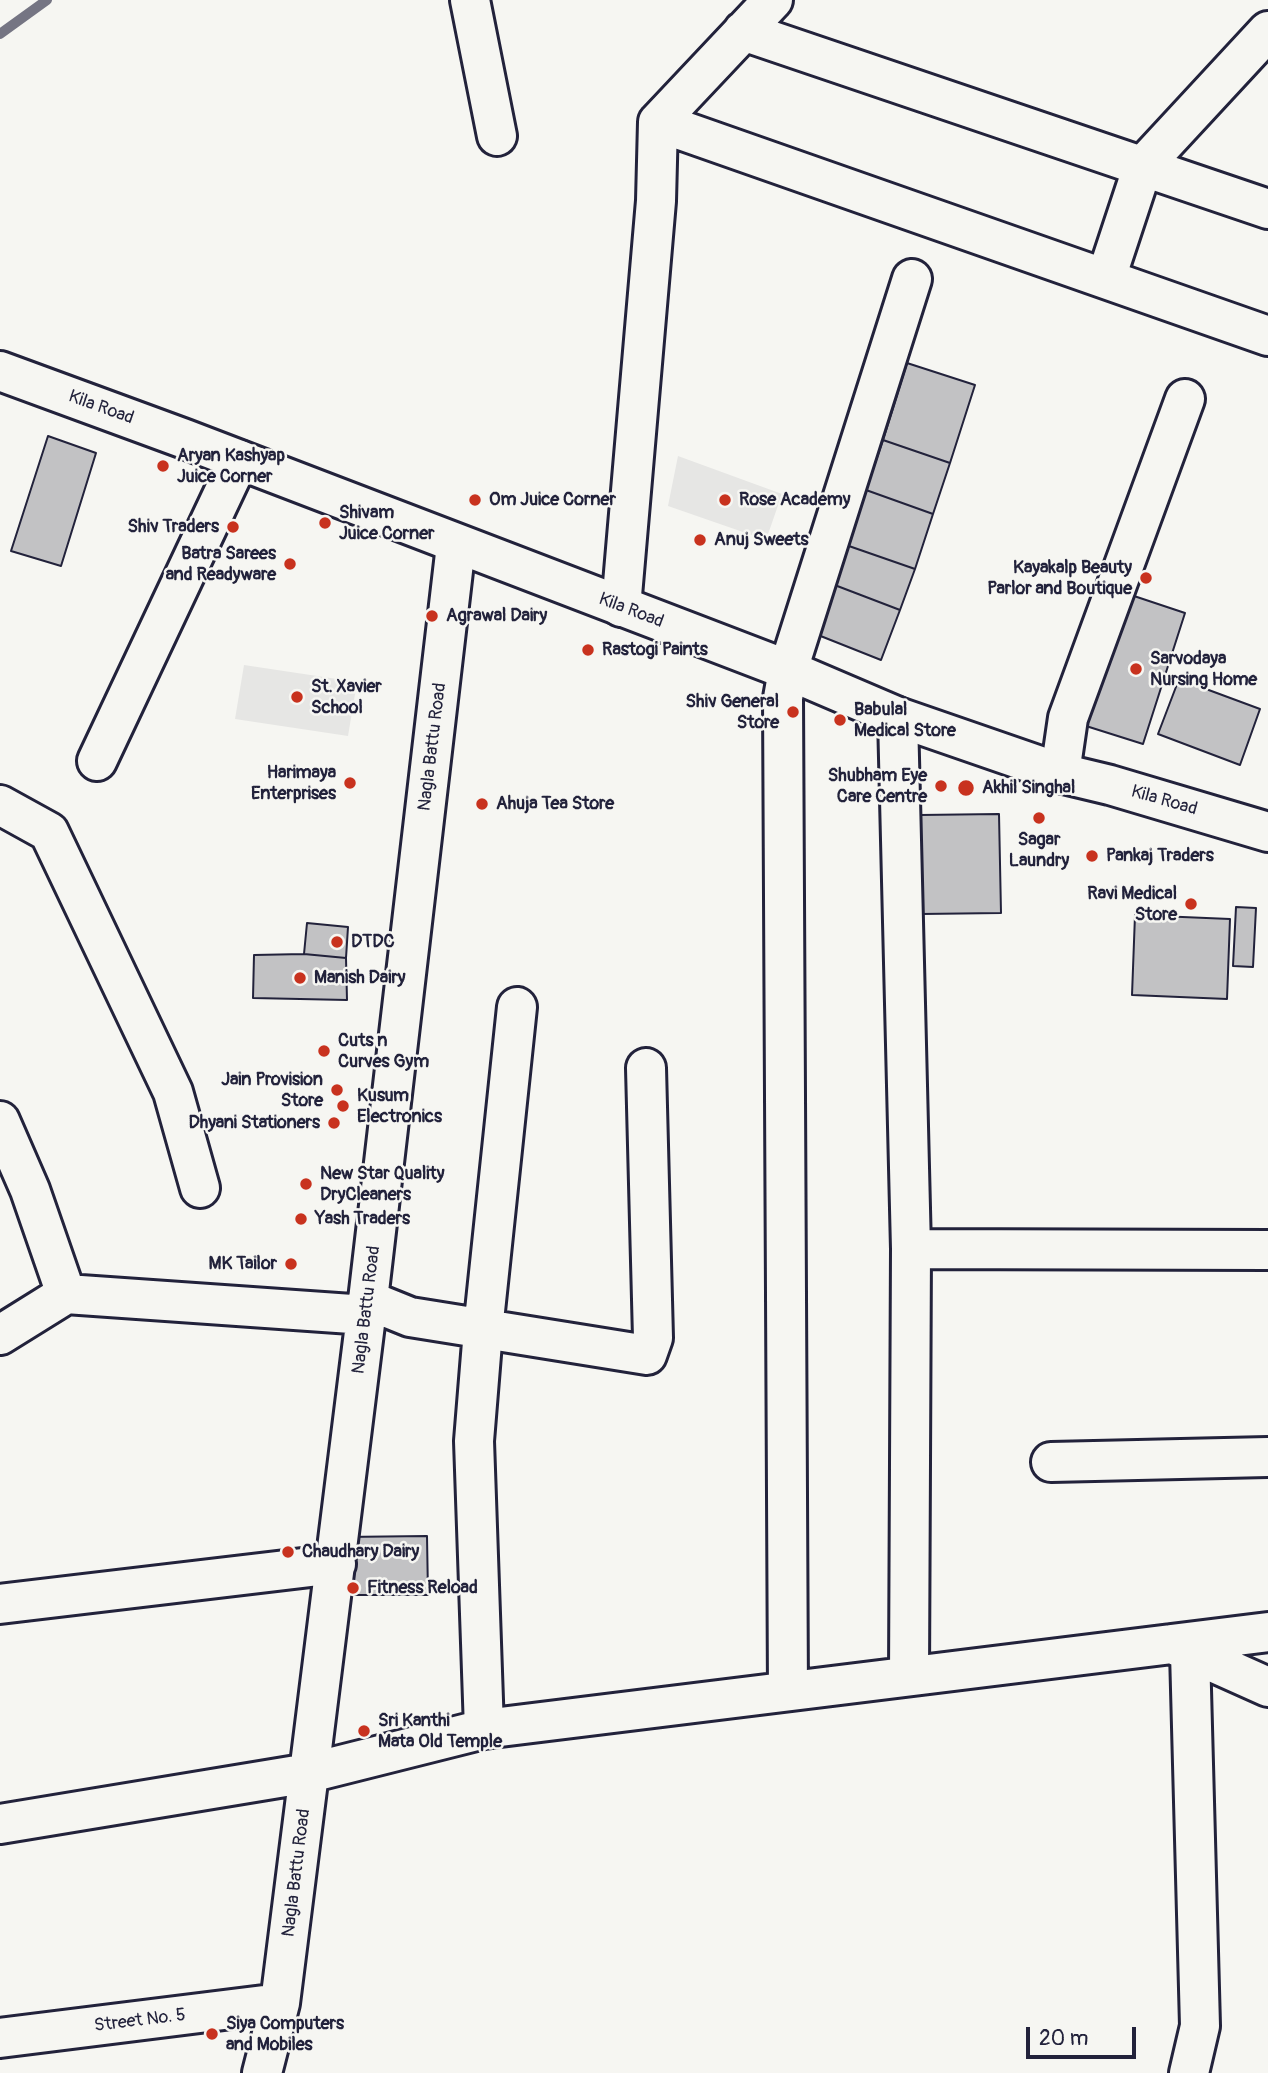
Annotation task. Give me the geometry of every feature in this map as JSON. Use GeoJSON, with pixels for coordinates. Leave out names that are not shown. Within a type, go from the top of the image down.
{"type":"FeatureCollection","features":[{"type":"Feature","properties":{"kind":"street"},"geometry":{"type":"LineString","coordinates":[[470,0],[497,136]]}},
{"type":"Feature","properties":{"kind":"street"},"geometry":{"type":"LineString","coordinates":[[621,607],[656,201],[658,122],[773,0]]}},
{"type":"Feature","properties":{"kind":"street"},"geometry":{"type":"LineString","coordinates":[[743,31],[1268,209]]}},
{"type":"Feature","properties":{"kind":"street"},"geometry":{"type":"LineString","coordinates":[[1106,278],[1143,166],[1268,31]]}},
{"type":"Feature","properties":{"kind":"street"},"geometry":{"type":"LineString","coordinates":[[658,122],[1268,335]]}},
{"type":"Feature","properties":{"kind":"street"},"geometry":{"type":"LineString","coordinates":[[788,1691],[783,698],[788,670],[912,279]]}},
{"type":"Feature","properties":{"kind":"street","name":"Kila Road"},"geometry":{"type":"LineString","coordinates":[[0,371],[788,670],[898,717],[1060,773],[1268,832]]}},
{"type":"Feature","properties":{"kind":"street"},"geometry":{"type":"LineString","coordinates":[[1060,773],[1068,718],[1185,399]]}},
{"type":"Feature","properties":{"kind":"street"},"geometry":{"type":"LineString","coordinates":[[96,761],[239,460]]}},
{"type":"Feature","properties":{"kind":"street","name":"Nagla Battu Road"},"geometry":{"type":"LineString","coordinates":[[262,2073],[280,2003],[336,1564],[456,545]]}},
{"type":"Feature","properties":{"kind":"street"},"geometry":{"type":"LineString","coordinates":[[898,717],[911,1248],[909,1676]]}},
{"type":"Feature","properties":{"kind":"street"},"geometry":{"type":"LineString","coordinates":[[0,805],[50,832],[173,1092],[200,1188]]}},
{"type":"Feature","properties":{"kind":"street"},"geometry":{"type":"LineString","coordinates":[[484,1728],[474,1441],[517,1007]]}},
{"type":"Feature","properties":{"kind":"street"},"geometry":{"type":"LineString","coordinates":[[0,1335],[66,1294],[367,1308],[483,1330],[648,1355],[653,1338],[646,1068]]}},
{"type":"Feature","properties":{"kind":"street"},"geometry":{"type":"LineString","coordinates":[[5,1146],[30,1190],[66,1294]]}},
{"type":"Feature","properties":{"kind":"street"},"geometry":{"type":"LineString","coordinates":[[911,1248],[1268,1250]]}},
{"type":"Feature","properties":{"kind":"street"},"geometry":{"type":"LineString","coordinates":[[1051,1462],[1268,1457]]}},
{"type":"Feature","properties":{"kind":"street"},"geometry":{"type":"LineString","coordinates":[[0,1604],[336,1564]]}},
{"type":"Feature","properties":{"kind":"street"},"geometry":{"type":"LineString","coordinates":[[0,1824],[309,1773],[484,1728],[909,1676],[1181,1648],[1268,1632]]}},
{"type":"Feature","properties":{"kind":"street"},"geometry":{"type":"LineString","coordinates":[[1181,1648],[1268,1687]]}},
{"type":"Feature","properties":{"kind":"street"},"geometry":{"type":"LineString","coordinates":[[1181,1648],[1200,2026],[1189,2073]]}},
{"type":"Feature","properties":{"kind":"street","name":"Street No. 5"},"geometry":{"type":"LineString","coordinates":[[0,2038],[280,2003]]}},
{"type":"Feature","properties":{"kind":"shaded area","name":"Rose Academy"},"geometry":{"type":"Polygon","coordinates":[[[678,456],[782,494],[766,540],[668,506],[678,456]]]}},
{"type":"Feature","properties":{"kind":"shaded area","name":"St. Xavier School"},"geometry":{"type":"Polygon","coordinates":[[[244,665],[357,682],[348,736],[235,719],[244,665]]]}},
{"type":"Feature","properties":{"kind":"building"},"geometry":{"type":"Polygon","coordinates":[[[907,363],[975,385],[950,463],[883,440],[907,363]]]}},
{"type":"Feature","properties":{"kind":"building"},"geometry":{"type":"Polygon","coordinates":[[[48,436],[96,453],[61,566],[11,551],[48,436]]]}},
{"type":"Feature","properties":{"kind":"building"},"geometry":{"type":"Polygon","coordinates":[[[883,440],[950,463],[933,514],[866,490],[883,440]]]}},
{"type":"Feature","properties":{"kind":"building"},"geometry":{"type":"Polygon","coordinates":[[[866,490],[933,514],[915,569],[846,545],[866,490]]]}},
{"type":"Feature","properties":{"kind":"building"},"geometry":{"type":"Polygon","coordinates":[[[846,545],[915,569],[900,610],[832,584],[846,545]]]}},
{"type":"Feature","properties":{"kind":"building"},"geometry":{"type":"Polygon","coordinates":[[[832,584],[900,610],[881,660],[813,633],[832,584]]]}},
{"type":"Feature","properties":{"kind":"building","name":"Sarvodaya Nursing Home"},"geometry":{"type":"Polygon","coordinates":[[[1128,594],[1185,613],[1143,744],[1086,726],[1128,594]]]}},
{"type":"Feature","properties":{"kind":"building"},"geometry":{"type":"Polygon","coordinates":[[[1179,679],[1260,709],[1240,765],[1158,734],[1179,679]]]}},
{"type":"Feature","properties":{"kind":"building"},"geometry":{"type":"Polygon","coordinates":[[[999,814],[1001,913],[921,914],[920,815],[999,814]]]}},
{"type":"Feature","properties":{"kind":"building"},"geometry":{"type":"Polygon","coordinates":[[[1236,907],[1256,908],[1253,967],[1233,966],[1236,907]]]}},
{"type":"Feature","properties":{"kind":"building"},"geometry":{"type":"Polygon","coordinates":[[[1135,915],[1230,919],[1227,999],[1132,995],[1135,915]]]}},
{"type":"Feature","properties":{"kind":"building"},"geometry":{"type":"Polygon","coordinates":[[[307,923],[348,927],[346,958],[304,954],[307,923]]]}},
{"type":"Feature","properties":{"kind":"building","name":"Manish Dairy"},"geometry":{"type":"Polygon","coordinates":[[[304,954],[346,958],[347,1000],[253,998],[254,955],[304,954]]]}},
{"type":"Feature","properties":{"kind":"building"},"geometry":{"type":"Polygon","coordinates":[[[427,1536],[428,1595],[344,1595],[343,1537],[427,1536]]]}},
{"type":"Feature","properties":{"kind":"waterway"},"geometry":{"type":"LineString","coordinates":[[0,34],[47,0]]}},
{"type":"Feature","properties":{"kind":"place","name":"Aryan Kashyap Juice Corner"},"geometry":{"type":"Point","coordinates":[163,466]}},
{"type":"Feature","properties":{"kind":"place","name":"Om Juice Corner"},"geometry":{"type":"Point","coordinates":[475,500]}},
{"type":"Feature","properties":{"kind":"place","name":"Rose Academy"},"geometry":{"type":"Point","coordinates":[725,500]}},
{"type":"Feature","properties":{"kind":"place","name":"Shivam Juice Corner"},"geometry":{"type":"Point","coordinates":[325,523]}},
{"type":"Feature","properties":{"kind":"place","name":"Shiv Traders"},"geometry":{"type":"Point","coordinates":[233,527]}},
{"type":"Feature","properties":{"kind":"place","name":"Anuj Sweets"},"geometry":{"type":"Point","coordinates":[700,540]}},
{"type":"Feature","properties":{"kind":"place","name":"Batra Sarees and Readyware"},"geometry":{"type":"Point","coordinates":[290,564]}},
{"type":"Feature","properties":{"kind":"place","name":"Kayakalp Beauty Parlor and Boutique"},"geometry":{"type":"Point","coordinates":[1146,578]}},
{"type":"Feature","properties":{"kind":"place","name":"Agrawal Dairy"},"geometry":{"type":"Point","coordinates":[432,616]}},
{"type":"Feature","properties":{"kind":"place","name":"Rastogi Paints"},"geometry":{"type":"Point","coordinates":[588,650]}},
{"type":"Feature","properties":{"kind":"place","name":"Sarvodaya Nursing Home"},"geometry":{"type":"Point","coordinates":[1136,669]}},
{"type":"Feature","properties":{"kind":"place","name":"St. Xavier School"},"geometry":{"type":"Point","coordinates":[297,697]}},
{"type":"Feature","properties":{"kind":"place","name":"Shiv General Store"},"geometry":{"type":"Point","coordinates":[793,712]}},
{"type":"Feature","properties":{"kind":"place","name":"Babulal Medical Store"},"geometry":{"type":"Point","coordinates":[840,720]}},
{"type":"Feature","properties":{"kind":"place","name":"Harimaya Enterprises"},"geometry":{"type":"Point","coordinates":[350,783]}},
{"type":"Feature","properties":{"kind":"place","name":"Shubham Eye Care Centre"},"geometry":{"type":"Point","coordinates":[941,786]}},
{"type":"Feature","properties":{"kind":"place","name":"Akhil Singhal"},"geometry":{"type":"Point","coordinates":[966,788]}},
{"type":"Feature","properties":{"kind":"place","name":"Ahuja Tea Store"},"geometry":{"type":"Point","coordinates":[482,804]}},
{"type":"Feature","properties":{"kind":"place","name":"Sagar Laundry"},"geometry":{"type":"Point","coordinates":[1039,818]}},
{"type":"Feature","properties":{"kind":"place","name":"Pankaj Traders"},"geometry":{"type":"Point","coordinates":[1092,856]}},
{"type":"Feature","properties":{"kind":"place","name":"Ravi Medical Store"},"geometry":{"type":"Point","coordinates":[1191,904]}},
{"type":"Feature","properties":{"kind":"place","name":"DTDC"},"geometry":{"type":"Point","coordinates":[337,942]}},
{"type":"Feature","properties":{"kind":"place","name":"Manish Dairy"},"geometry":{"type":"Point","coordinates":[300,978]}},
{"type":"Feature","properties":{"kind":"place","name":"Cuts n Curves Gym"},"geometry":{"type":"Point","coordinates":[324,1051]}},
{"type":"Feature","properties":{"kind":"place","name":"Jain Provision Store"},"geometry":{"type":"Point","coordinates":[337,1090]}},
{"type":"Feature","properties":{"kind":"place","name":"Kusum Electronics"},"geometry":{"type":"Point","coordinates":[343,1106]}},
{"type":"Feature","properties":{"kind":"place","name":"Dhyani Stationers"},"geometry":{"type":"Point","coordinates":[334,1123]}},
{"type":"Feature","properties":{"kind":"place","name":"New Star Quality DryCleaners"},"geometry":{"type":"Point","coordinates":[306,1184]}},
{"type":"Feature","properties":{"kind":"place","name":"Yash Traders"},"geometry":{"type":"Point","coordinates":[301,1219]}},
{"type":"Feature","properties":{"kind":"place","name":"MK Tailor"},"geometry":{"type":"Point","coordinates":[291,1264]}},
{"type":"Feature","properties":{"kind":"place","name":"Chaudhary Dairy"},"geometry":{"type":"Point","coordinates":[288,1552]}},
{"type":"Feature","properties":{"kind":"place","name":"Fitness Reload"},"geometry":{"type":"Point","coordinates":[353,1588]}},
{"type":"Feature","properties":{"kind":"place","name":"Sri Kanthi Mata Old Temple"},"geometry":{"type":"Point","coordinates":[364,1731]}},
{"type":"Feature","properties":{"kind":"place","name":"Siya Computers and Mobiles"},"geometry":{"type":"Point","coordinates":[212,2034]}}]}
